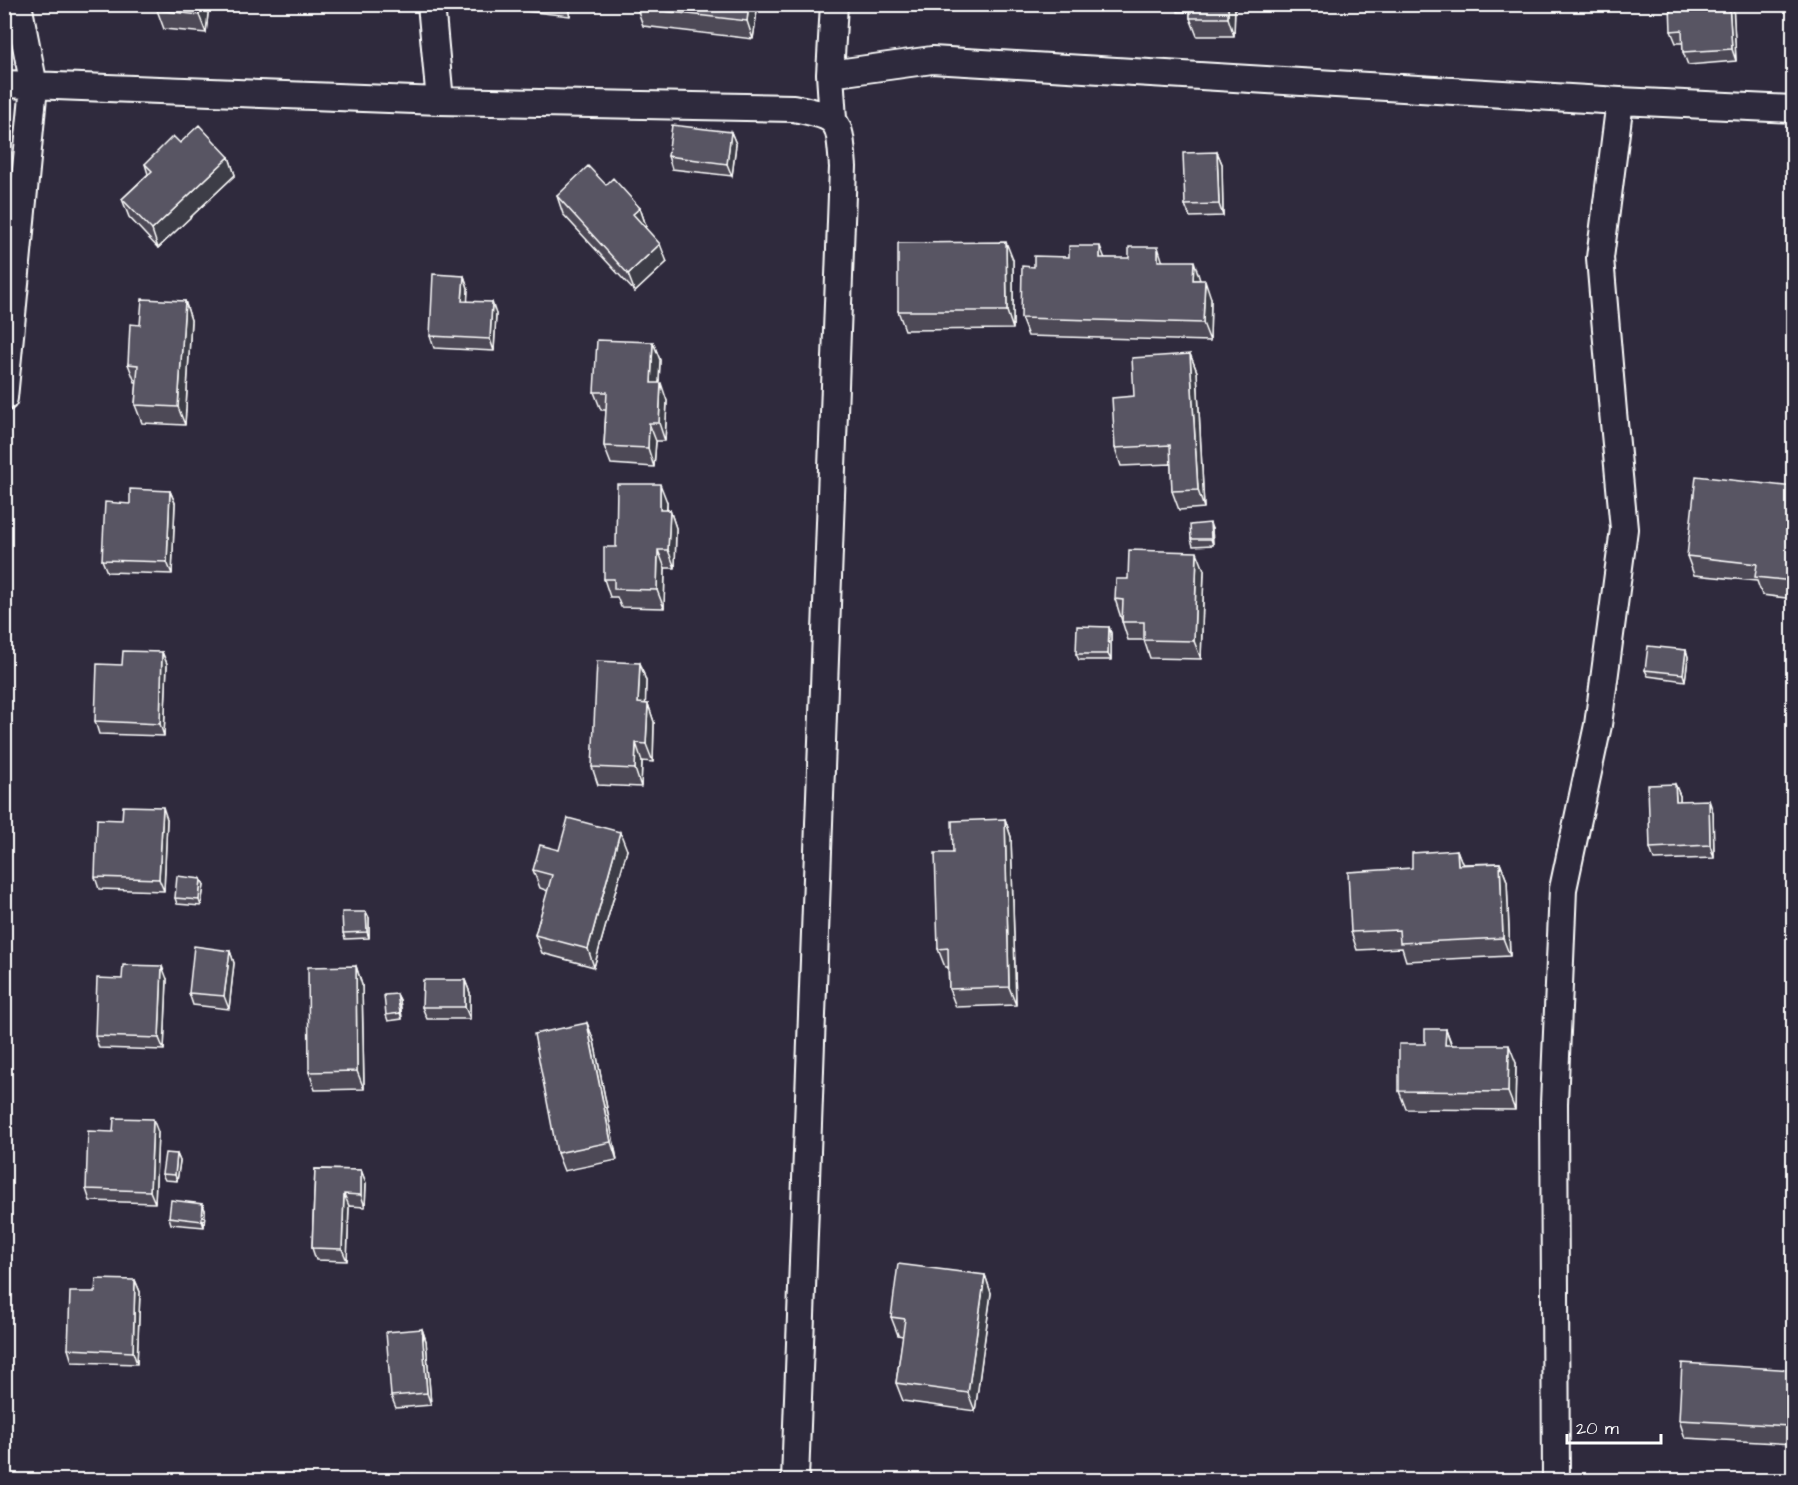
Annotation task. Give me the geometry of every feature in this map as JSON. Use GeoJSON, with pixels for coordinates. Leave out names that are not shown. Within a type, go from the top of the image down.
{"type":"FeatureCollection","features":[{"type":"Feature","properties":{"kind":"street"},"geometry":{"type":"LineString","coordinates":[[4,398],[34,86],[18,4]]}},
{"type":"Feature","properties":{"kind":"street"},"geometry":{"type":"LineString","coordinates":[[431,4],[440,101]]}},
{"type":"Feature","properties":{"kind":"street"},"geometry":{"type":"LineString","coordinates":[[795,1480],[843,167],[840,132],[833,119],[830,74],[834,4]]}},
{"type":"Feature","properties":{"kind":"street"},"geometry":{"type":"LineString","coordinates":[[830,74],[932,60],[1620,101],[1794,109]]}},
{"type":"Feature","properties":{"kind":"street"},"geometry":{"type":"LineString","coordinates":[[4,84],[440,101],[794,108],[821,113],[833,119]]}},
{"type":"Feature","properties":{"kind":"street"},"geometry":{"type":"LineString","coordinates":[[1556,1480],[1554,1104],[1563,889],[1598,725],[1624,529],[1600,258],[1620,101]]}},
{"type":"Feature","properties":{"kind":"building"},"geometry":{"type":"Polygon","coordinates":[[[158,4],[200,4],[199,15],[157,10],[158,4]]]}},
{"type":"Feature","properties":{"kind":"building"},"geometry":{"type":"Polygon","coordinates":[[[637,4],[749,4],[747,21],[637,8],[637,4]]]}},
{"type":"Feature","properties":{"kind":"building"},"geometry":{"type":"Polygon","coordinates":[[[1190,4],[1228,4],[1228,18],[1190,18],[1190,4]]]}},
{"type":"Feature","properties":{"kind":"building"},"geometry":{"type":"Polygon","coordinates":[[[1729,4],[1732,49],[1683,52],[1682,30],[1671,31],[1670,5],[1729,4]]]}},
{"type":"Feature","properties":{"kind":"building"},"geometry":{"type":"Polygon","coordinates":[[[199,125],[229,157],[152,230],[122,199],[152,171],[145,164],[173,136],[180,143],[199,125]]]}},
{"type":"Feature","properties":{"kind":"building"},"geometry":{"type":"Polygon","coordinates":[[[672,125],[731,132],[727,164],[668,156],[672,125]]]}},
{"type":"Feature","properties":{"kind":"building"},"geometry":{"type":"Polygon","coordinates":[[[1217,152],[1219,204],[1185,205],[1183,153],[1217,152]]]}},
{"type":"Feature","properties":{"kind":"building"},"geometry":{"type":"Polygon","coordinates":[[[588,166],[606,185],[613,178],[640,208],[633,214],[660,244],[628,274],[557,196],[588,166]]]}},
{"type":"Feature","properties":{"kind":"building"},"geometry":{"type":"Polygon","coordinates":[[[1006,242],[1007,311],[898,311],[898,243],[1006,242]]]}},
{"type":"Feature","properties":{"kind":"building"},"geometry":{"type":"Polygon","coordinates":[[[1069,246],[1100,246],[1100,258],[1129,258],[1129,247],[1158,247],[1158,261],[1194,261],[1193,280],[1205,280],[1203,323],[1021,318],[1022,266],[1034,267],[1034,256],[1069,257],[1069,246]]]}},
{"type":"Feature","properties":{"kind":"building"},"geometry":{"type":"Polygon","coordinates":[[[433,274],[464,276],[462,301],[492,302],[490,339],[430,336],[433,274]]]}},
{"type":"Feature","properties":{"kind":"building"},"geometry":{"type":"Polygon","coordinates":[[[142,299],[185,301],[178,407],[135,405],[138,365],[128,364],[130,324],[140,325],[142,299]]]}},
{"type":"Feature","properties":{"kind":"building"},"geometry":{"type":"Polygon","coordinates":[[[597,340],[653,342],[651,383],[661,383],[659,423],[649,423],[648,448],[604,446],[607,392],[594,392],[597,340]]]}},
{"type":"Feature","properties":{"kind":"building"},"geometry":{"type":"Polygon","coordinates":[[[1190,354],[1198,490],[1172,491],[1170,445],[1115,448],[1112,398],[1134,396],[1132,358],[1190,354]]]}},
{"type":"Feature","properties":{"kind":"building"},"geometry":{"type":"Polygon","coordinates":[[[1696,476],[1794,487],[1794,581],[1755,577],[1757,564],[1687,556],[1696,476]]]}},
{"type":"Feature","properties":{"kind":"building"},"geometry":{"type":"Polygon","coordinates":[[[617,484],[660,484],[660,510],[670,510],[668,550],[658,550],[657,590],[614,589],[614,579],[604,579],[604,547],[616,547],[617,484]]]}},
{"type":"Feature","properties":{"kind":"building"},"geometry":{"type":"Polygon","coordinates":[[[130,489],[170,491],[167,562],[102,560],[105,502],[130,504],[130,489]]]}},
{"type":"Feature","properties":{"kind":"building"},"geometry":{"type":"Polygon","coordinates":[[[1210,523],[1211,539],[1191,539],[1190,525],[1210,523]]]}},
{"type":"Feature","properties":{"kind":"building"},"geometry":{"type":"Polygon","coordinates":[[[1129,550],[1197,552],[1194,641],[1144,640],[1144,622],[1122,622],[1123,600],[1115,599],[1116,579],[1128,579],[1129,550]]]}},
{"type":"Feature","properties":{"kind":"building"},"geometry":{"type":"Polygon","coordinates":[[[1077,626],[1109,627],[1108,654],[1076,654],[1077,626]]]}},
{"type":"Feature","properties":{"kind":"building"},"geometry":{"type":"Polygon","coordinates":[[[1648,646],[1686,650],[1683,674],[1645,670],[1648,646]]]}},
{"type":"Feature","properties":{"kind":"building"},"geometry":{"type":"Polygon","coordinates":[[[123,651],[162,652],[160,724],[95,721],[97,664],[122,665],[123,651]]]}},
{"type":"Feature","properties":{"kind":"building"},"geometry":{"type":"Polygon","coordinates":[[[597,661],[640,663],[638,703],[648,704],[646,744],[636,743],[635,769],[592,767],[597,661]]]}},
{"type":"Feature","properties":{"kind":"building"},"geometry":{"type":"Polygon","coordinates":[[[1675,784],[1676,801],[1709,800],[1710,845],[1650,848],[1648,785],[1675,784]]]}},
{"type":"Feature","properties":{"kind":"building"},"geometry":{"type":"Polygon","coordinates":[[[123,806],[163,807],[159,879],[95,877],[97,819],[122,820],[123,806]]]}},
{"type":"Feature","properties":{"kind":"building"},"geometry":{"type":"Polygon","coordinates":[[[568,818],[620,832],[588,949],[535,935],[552,875],[533,870],[540,845],[559,850],[568,818]]]}},
{"type":"Feature","properties":{"kind":"building"},"geometry":{"type":"Polygon","coordinates":[[[1005,819],[1009,987],[949,989],[948,948],[938,949],[935,853],[953,853],[952,821],[1005,819]]]}},
{"type":"Feature","properties":{"kind":"building"},"geometry":{"type":"Polygon","coordinates":[[[1457,850],[1458,865],[1500,863],[1503,938],[1400,943],[1399,930],[1351,932],[1348,872],[1412,868],[1412,853],[1457,850]]]}},
{"type":"Feature","properties":{"kind":"building"},"geometry":{"type":"Polygon","coordinates":[[[177,876],[201,879],[199,900],[175,898],[177,876]]]}},
{"type":"Feature","properties":{"kind":"building"},"geometry":{"type":"Polygon","coordinates":[[[342,912],[366,912],[367,932],[343,933],[342,912]]]}},
{"type":"Feature","properties":{"kind":"building"},"geometry":{"type":"Polygon","coordinates":[[[194,946],[230,951],[224,996],[189,993],[194,946]]]}},
{"type":"Feature","properties":{"kind":"building"},"geometry":{"type":"Polygon","coordinates":[[[123,965],[162,966],[159,1038],[95,1036],[97,978],[122,979],[123,965]]]}},
{"type":"Feature","properties":{"kind":"building"},"geometry":{"type":"Polygon","coordinates":[[[356,966],[357,1071],[309,1072],[308,967],[356,966]]]}},
{"type":"Feature","properties":{"kind":"building"},"geometry":{"type":"Polygon","coordinates":[[[423,980],[465,980],[465,1007],[422,1007],[423,980]]]}},
{"type":"Feature","properties":{"kind":"building"},"geometry":{"type":"Polygon","coordinates":[[[397,994],[400,1013],[386,1015],[384,995],[397,994]]]}},
{"type":"Feature","properties":{"kind":"building"},"geometry":{"type":"Polygon","coordinates":[[[587,1023],[611,1142],[557,1153],[534,1034],[587,1023]]]}},
{"type":"Feature","properties":{"kind":"building"},"geometry":{"type":"Polygon","coordinates":[[[1425,1029],[1446,1029],[1445,1045],[1509,1045],[1508,1092],[1399,1091],[1399,1044],[1425,1044],[1425,1029]]]}},
{"type":"Feature","properties":{"kind":"building"},"geometry":{"type":"Polygon","coordinates":[[[114,1118],[153,1119],[150,1191],[86,1189],[88,1131],[113,1132],[114,1118]]]}},
{"type":"Feature","properties":{"kind":"building"},"geometry":{"type":"Polygon","coordinates":[[[165,1153],[177,1154],[175,1175],[162,1174],[165,1153]]]}},
{"type":"Feature","properties":{"kind":"building"},"geometry":{"type":"Polygon","coordinates":[[[315,1169],[361,1170],[361,1195],[344,1194],[342,1249],[312,1248],[315,1169]]]}},
{"type":"Feature","properties":{"kind":"building"},"geometry":{"type":"Polygon","coordinates":[[[171,1200],[203,1204],[202,1221],[169,1217],[171,1200]]]}},
{"type":"Feature","properties":{"kind":"building"},"geometry":{"type":"Polygon","coordinates":[[[898,1264],[985,1275],[968,1393],[896,1383],[905,1319],[891,1317],[898,1264]]]}},
{"type":"Feature","properties":{"kind":"building"},"geometry":{"type":"Polygon","coordinates":[[[96,1279],[135,1280],[133,1352],[68,1349],[70,1292],[95,1292],[96,1279]]]}},
{"type":"Feature","properties":{"kind":"building"},"geometry":{"type":"Polygon","coordinates":[[[422,1329],[427,1393],[391,1396],[386,1332],[422,1329]]]}},
{"type":"Feature","properties":{"kind":"building"},"geometry":{"type":"Polygon","coordinates":[[[1682,1363],[1793,1370],[1790,1426],[1679,1420],[1682,1363]]]}},
{"type":"Feature","properties":{"kind":"building"},"geometry":{"type":"Polygon","coordinates":[[[412,1474],[489,1479],[489,1480],[412,1480],[412,1474]]]}}]}
